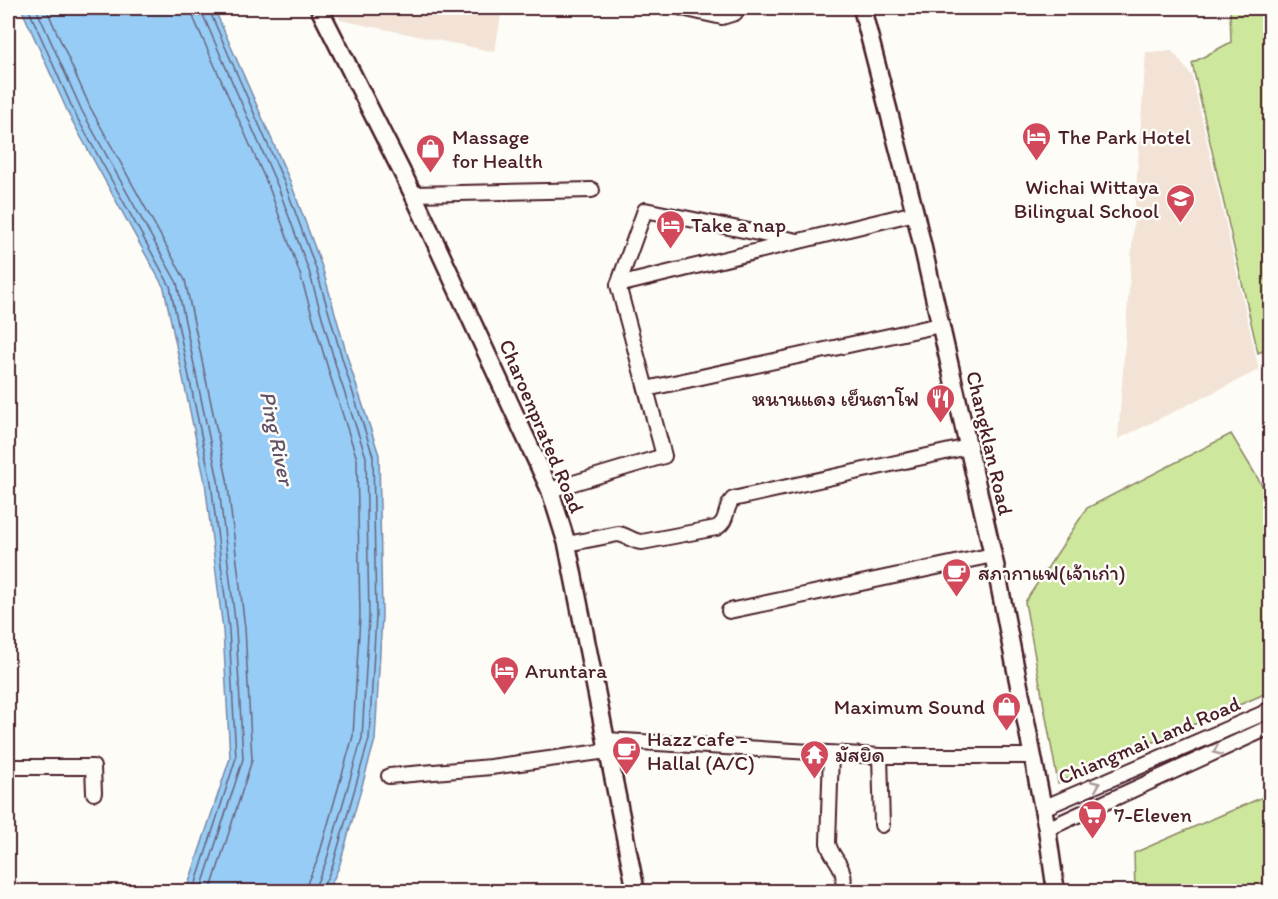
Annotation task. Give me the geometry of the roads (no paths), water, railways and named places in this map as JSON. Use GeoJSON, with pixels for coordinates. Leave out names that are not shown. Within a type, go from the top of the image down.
{"type":"FeatureCollection","features":[{"type":"Feature","properties":{"kind":"street","name":"Charoenprated Road"},"geometry":{"type":"LineString","coordinates":[[318,8],[413,194],[550,490],[567,544],[636,891]]}},
{"type":"Feature","properties":{"kind":"street"},"geometry":{"type":"LineString","coordinates":[[682,8],[722,17],[735,13],[739,8]]}},
{"type":"Feature","properties":{"kind":"street","name":"Changklan Road"},"geometry":{"type":"LineString","coordinates":[[862,8],[915,213],[993,555],[1047,829],[1056,891]]}},
{"type":"Feature","properties":{"kind":"street"},"geometry":{"type":"LineString","coordinates":[[413,194],[591,190]]}},
{"type":"Feature","properties":{"kind":"street"},"geometry":{"type":"LineString","coordinates":[[550,490],[664,456],[618,285],[645,210],[798,242]]}},
{"type":"Feature","properties":{"kind":"street"},"geometry":{"type":"LineString","coordinates":[[618,285],[915,213]]}},
{"type":"Feature","properties":{"kind":"street"},"geometry":{"type":"LineString","coordinates":[[646,389],[940,325]]}},
{"type":"Feature","properties":{"kind":"street"},"geometry":{"type":"LineString","coordinates":[[567,544],[618,534],[642,542],[716,528],[724,521],[729,504],[734,499],[968,447]]}},
{"type":"Feature","properties":{"kind":"street"},"geometry":{"type":"LineString","coordinates":[[729,611],[993,555]]}},
{"type":"Feature","properties":{"kind":"street","name":"Chiangmai Land Road"},"geometry":{"type":"LineString","coordinates":[[1043,808],[1270,709]]}},
{"type":"Feature","properties":{"kind":"street","name":"Chiangmai Land Road"},"geometry":{"type":"LineString","coordinates":[[1047,829],[1270,727]]}},
{"type":"Feature","properties":{"kind":"street"},"geometry":{"type":"LineString","coordinates":[[389,776],[491,767],[607,746],[880,756],[1032,756]]}},
{"type":"Feature","properties":{"kind":"street"},"geometry":{"type":"LineString","coordinates":[[831,754],[828,843],[829,850],[842,869],[842,891]]}},
{"type":"Feature","properties":{"kind":"street"},"geometry":{"type":"LineString","coordinates":[[880,756],[882,825]]}},
{"type":"Feature","properties":{"kind":"street"},"geometry":{"type":"LineString","coordinates":[[8,767],[93,766],[94,793]]}},
{"type":"Feature","properties":{"kind":"water","name":"Ping River"},"geometry":{"type":"Polygon","coordinates":[[[21,8],[214,8],[290,181],[322,267],[350,366],[379,455],[382,616],[375,740],[339,867],[328,891],[186,891],[230,758],[223,630],[205,482],[164,288],[70,117],[21,8]]]}},
{"type":"Feature","properties":{"kind":"place","name":"The Park Hotel"},"geometry":{"type":"Point","coordinates":[1037,162]}},
{"type":"Feature","properties":{"kind":"place","name":"Massage for Health"},"geometry":{"type":"Point","coordinates":[431,174]}},
{"type":"Feature","properties":{"kind":"place","name":"Wichai Wittaya Bilingual School"},"geometry":{"type":"Point","coordinates":[1180,224]}},
{"type":"Feature","properties":{"kind":"place","name":"Take a nap"},"geometry":{"type":"Point","coordinates":[670,250]}},
{"type":"Feature","properties":{"kind":"place","name":"หนานแดง เย็นตาโฟ"},"geometry":{"type":"Point","coordinates":[940,424]}},
{"type":"Feature","properties":{"kind":"place","name":"สภากาแฟ(เจ้าเก่า)"},"geometry":{"type":"Point","coordinates":[957,598]}},
{"type":"Feature","properties":{"kind":"place","name":"Aruntara"},"geometry":{"type":"Point","coordinates":[504,696]}},
{"type":"Feature","properties":{"kind":"place","name":"Maximum Sound"},"geometry":{"type":"Point","coordinates":[1006,732]}},
{"type":"Feature","properties":{"kind":"place","name":"Hazz cafe - Hallal (A/C)"},"geometry":{"type":"Point","coordinates":[626,776]}},
{"type":"Feature","properties":{"kind":"place","name":"มัสยิด"},"geometry":{"type":"Point","coordinates":[814,780]}},
{"type":"Feature","properties":{"kind":"place","name":"7-Eleven"},"geometry":{"type":"Point","coordinates":[1093,840]}}]}
